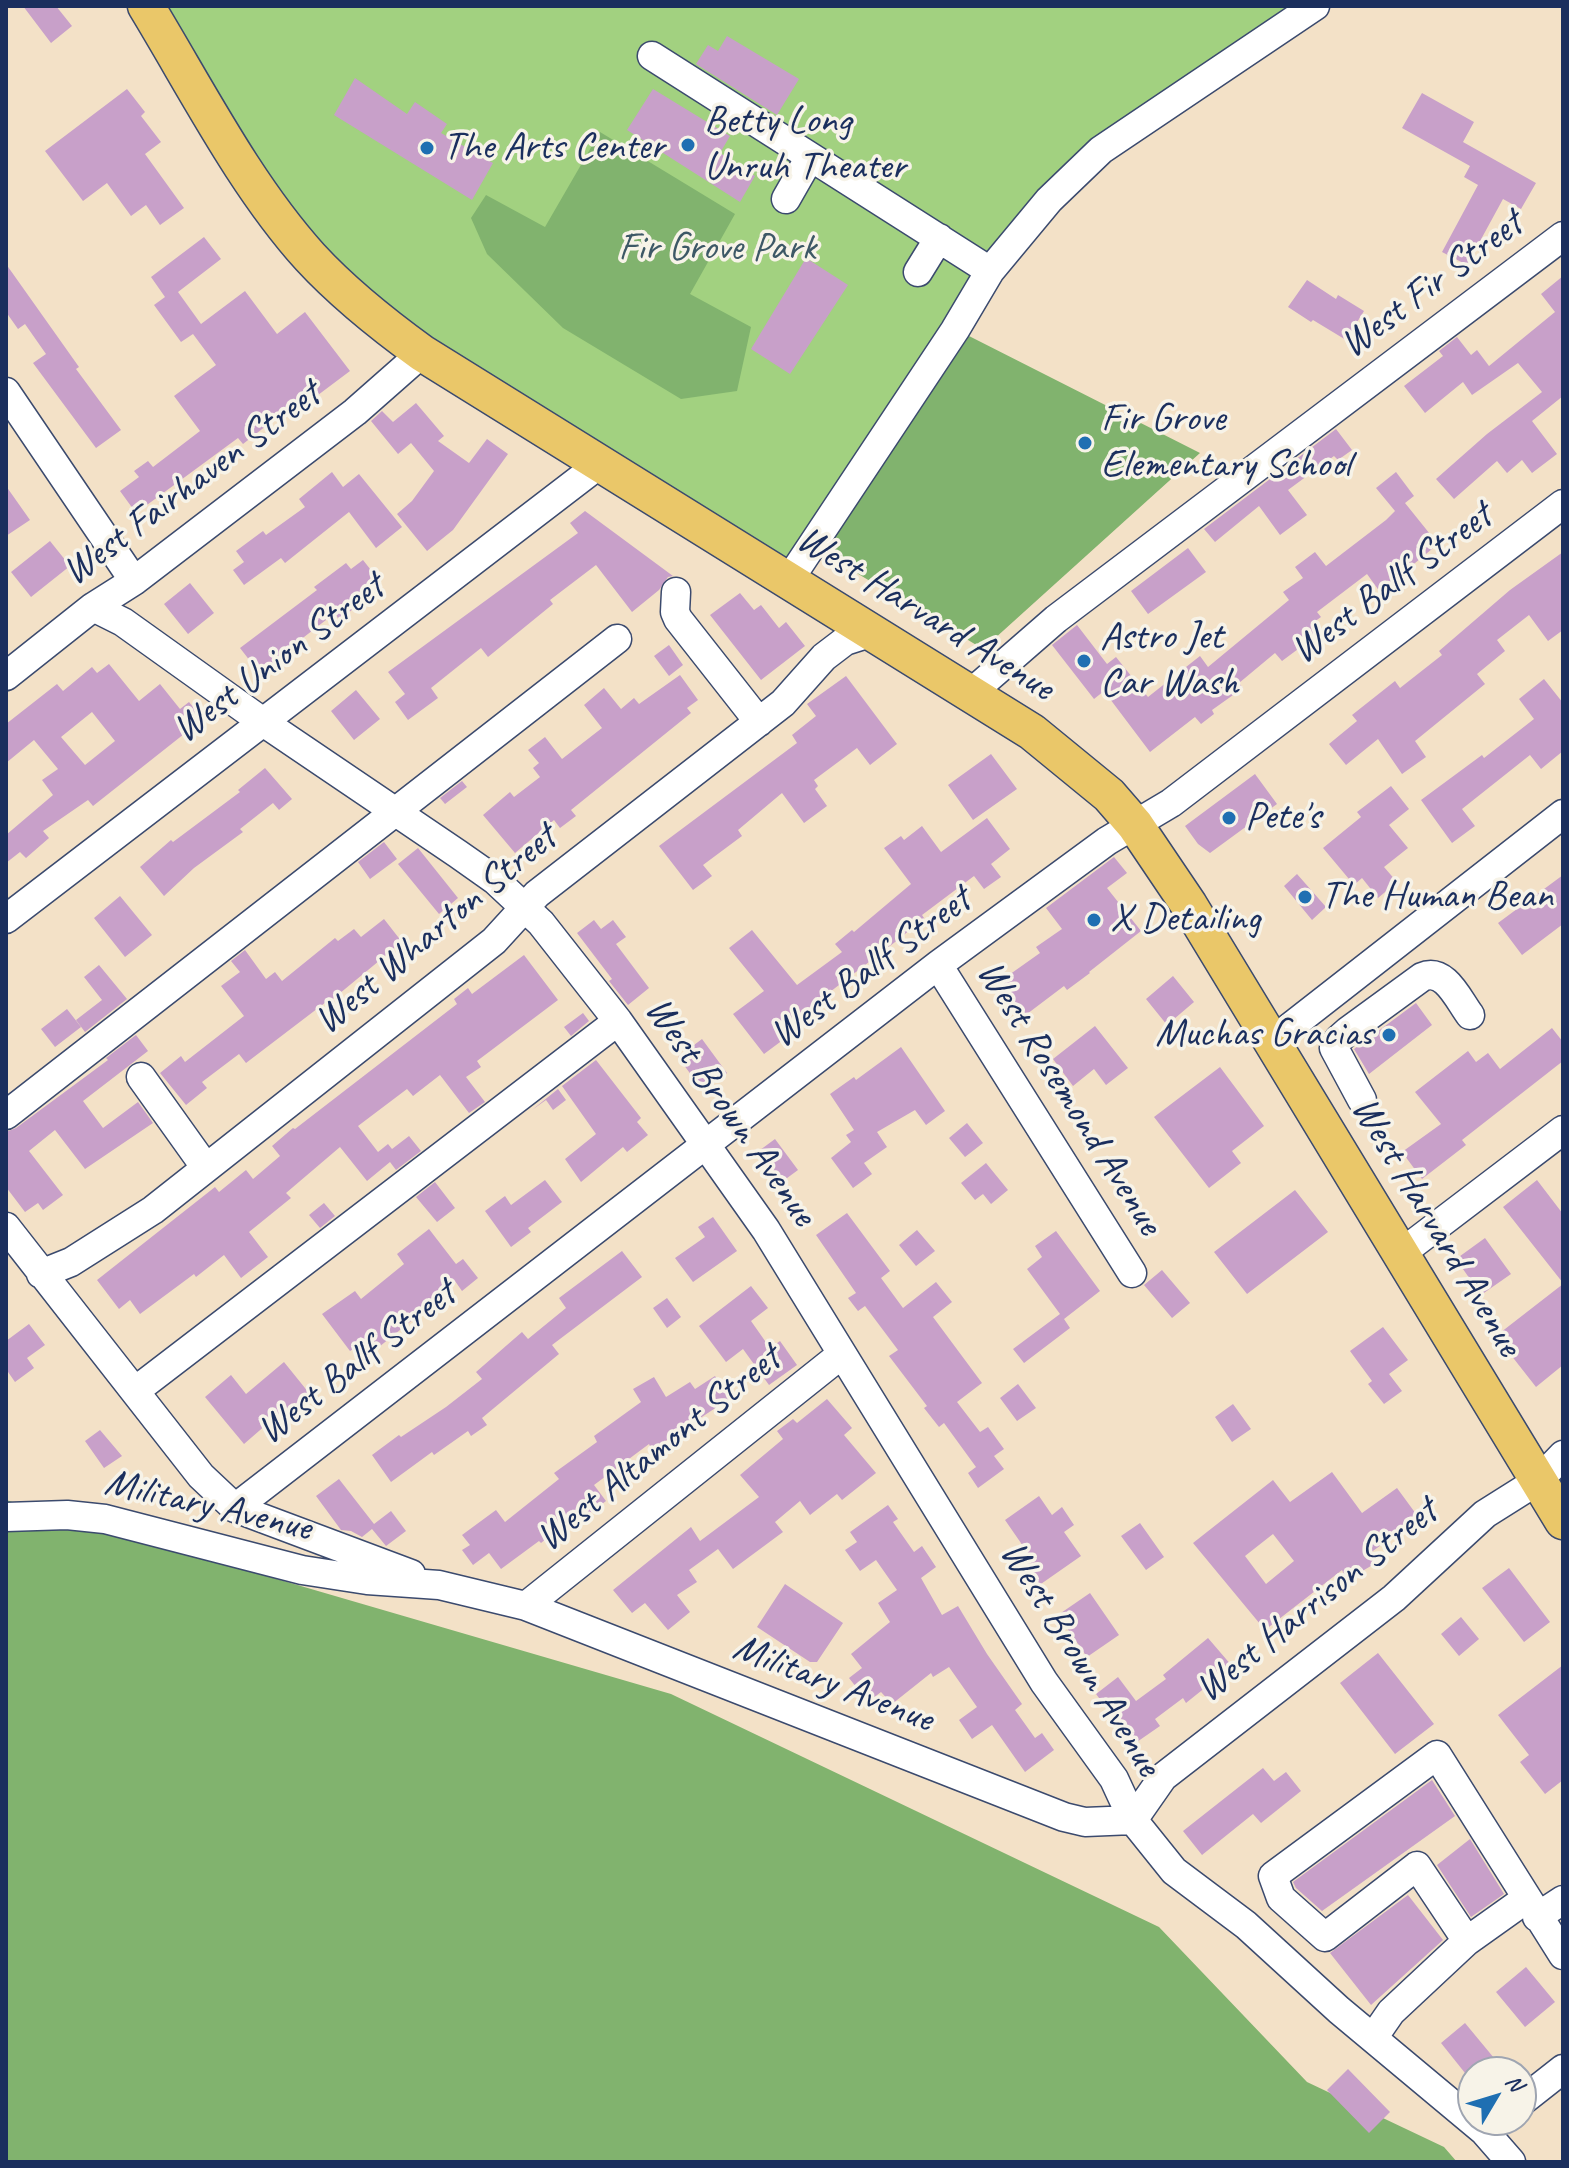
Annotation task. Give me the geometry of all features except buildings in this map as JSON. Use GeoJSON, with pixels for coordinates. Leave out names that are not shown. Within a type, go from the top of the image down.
{"type":"FeatureCollection","features":[{"type":"Feature","properties":{"kind":"main road","name":"West Harvard Avenue"},"geometry":{"type":"LineString","coordinates":[[146,6],[260,194],[310,257],[356,301],[422,353],[971,693],[1061,753],[1109,795],[1135,825],[1189,905],[1400,1254],[1551,1468],[1563,1521]]}},
{"type":"Feature","properties":{"kind":"street"},"geometry":{"type":"LineString","coordinates":[[789,580],[955,330],[990,271],[1049,200],[1101,150],[1315,6]]}},
{"type":"Feature","properties":{"kind":"street"},"geometry":{"type":"LineString","coordinates":[[652,56],[990,271]]}},
{"type":"Feature","properties":{"kind":"street"},"geometry":{"type":"LineString","coordinates":[[786,199],[810,157]]}},
{"type":"Feature","properties":{"kind":"street","name":"West Fir Street"},"geometry":{"type":"LineString","coordinates":[[971,693],[1056,619],[1563,236]]}},
{"type":"Feature","properties":{"kind":"street"},"geometry":{"type":"LineString","coordinates":[[918,272],[939,238]]}},
{"type":"Feature","properties":{"kind":"street","name":"West Fairhaven Street"},"geometry":{"type":"LineString","coordinates":[[6,676],[93,607],[134,581],[355,412],[422,353]]}},
{"type":"Feature","properties":{"kind":"street"},"geometry":{"type":"LineString","coordinates":[[6,392],[134,581]]}},
{"type":"Feature","properties":{"kind":"street","name":"West Union Street"},"geometry":{"type":"LineString","coordinates":[[6,919],[601,463]]}},
{"type":"Feature","properties":{"kind":"street","name":"West Ballf Street"},"geometry":{"type":"LineString","coordinates":[[235,1508],[938,965],[1107,841],[1183,793],[1563,504]]}},
{"type":"Feature","properties":{"kind":"street"},"geometry":{"type":"LineString","coordinates":[[676,592],[675,612],[678,619],[759,722]]}},
{"type":"Feature","properties":{"kind":"street","name":"West Brown Avenue"},"geometry":{"type":"LineString","coordinates":[[93,607],[123,622],[495,880],[525,907],[566,952],[766,1230],[1044,1682],[1114,1779],[1133,1820]]}},
{"type":"Feature","properties":{"kind":"street","name":"West Wharton Street"},"geometry":{"type":"LineString","coordinates":[[41,1274],[71,1262],[153,1210],[494,941],[537,894],[783,703],[824,657],[845,641],[870,633]]}},
{"type":"Feature","properties":{"kind":"street"},"geometry":{"type":"LineString","coordinates":[[6,1115],[617,639]]}},
{"type":"Feature","properties":{"kind":"street"},"geometry":{"type":"LineString","coordinates":[[1271,1042],[1563,814]]}},
{"type":"Feature","properties":{"kind":"street","name":"West Rosemond Avenue"},"geometry":{"type":"LineString","coordinates":[[938,965],[1132,1273]]}},
{"type":"Feature","properties":{"kind":"street"},"geometry":{"type":"LineString","coordinates":[[1362,1100],[1334,1048],[1348,1031],[1431,973],[1446,981],[1470,1015]]}},
{"type":"Feature","properties":{"kind":"street"},"geometry":{"type":"LineString","coordinates":[[135,1391],[618,1021]]}},
{"type":"Feature","properties":{"kind":"street"},"geometry":{"type":"LineString","coordinates":[[141,1077],[206,1168]]}},
{"type":"Feature","properties":{"kind":"street"},"geometry":{"type":"LineString","coordinates":[[1400,1254],[1563,1130]]}},
{"type":"Feature","properties":{"kind":"street"},"geometry":{"type":"LineString","coordinates":[[6,1227],[201,1476],[235,1508],[439,1585]]}},
{"type":"Feature","properties":{"kind":"street","name":"West Altamont Street"},"geometry":{"type":"LineString","coordinates":[[526,1606],[842,1354]]}},
{"type":"Feature","properties":{"kind":"street","name":"West Harrison Street"},"geometry":{"type":"LineString","coordinates":[[1133,1820],[1163,1777],[1394,1598],[1485,1514],[1551,1468]]}},
{"type":"Feature","properties":{"kind":"street","name":"Military Avenue"},"geometry":{"type":"LineString","coordinates":[[6,1517],[67,1515],[105,1519],[302,1570],[367,1580],[439,1585],[526,1606],[1064,1817],[1085,1822],[1133,1820]]}},
{"type":"Feature","properties":{"kind":"street"},"geometry":{"type":"LineString","coordinates":[[1467,1941],[1417,1866],[1325,1937],[1281,1898],[1273,1876],[1437,1755],[1563,1955]]}},
{"type":"Feature","properties":{"kind":"street"},"geometry":{"type":"LineString","coordinates":[[1133,1820],[1174,1871],[1246,1925],[1373,2038],[1457,2100]]}},
{"type":"Feature","properties":{"kind":"street"},"geometry":{"type":"LineString","coordinates":[[1373,2038],[1391,2012],[1467,1941],[1531,1908],[1563,1900]]}},
{"type":"Feature","properties":{"kind":"street"},"geometry":{"type":"LineString","coordinates":[[1537,2089],[1563,2069]]}},
{"type":"Feature","properties":{"kind":"street"},"geometry":{"type":"LineString","coordinates":[[1497,2136],[1511,2162]]}},
{"type":"Feature","properties":{"kind":"green space","name":"Fir Grove Park"},"geometry":{"type":"Polygon","coordinates":[[[146,6],[1318,6],[1071,179],[789,580],[367,311],[146,6]]]}},
{"type":"Feature","properties":{"kind":"green space"},"geometry":{"type":"Polygon","coordinates":[[[600,132],[735,214],[690,294],[751,327],[737,391],[681,399],[563,328],[487,254],[471,218],[486,195],[545,227],[600,132]]]}},
{"type":"Feature","properties":{"kind":"green space"},"geometry":{"type":"Polygon","coordinates":[[[969,336],[1200,453],[983,649],[845,566],[835,553],[834,538],[969,336]]]}},
{"type":"Feature","properties":{"kind":"green space"},"geometry":{"type":"Polygon","coordinates":[[[6,1500],[671,1694],[1159,1927],[1307,2082],[1444,2147],[1457,2162],[6,2162],[6,1500]]]}},
{"type":"Feature","properties":{"kind":"place","name":"Betty Long Unruh Theater"},"geometry":{"type":"Point","coordinates":[688,145]}},
{"type":"Feature","properties":{"kind":"place","name":"The Arts Center"},"geometry":{"type":"Point","coordinates":[427,148]}},
{"type":"Feature","properties":{"kind":"place","name":"Fir Grove Elementary School"},"geometry":{"type":"Point","coordinates":[1085,443]}},
{"type":"Feature","properties":{"kind":"place","name":"Astro Jet Car Wash"},"geometry":{"type":"Point","coordinates":[1084,661]}},
{"type":"Feature","properties":{"kind":"place","name":"Pete's"},"geometry":{"type":"Point","coordinates":[1229,818]}},
{"type":"Feature","properties":{"kind":"place","name":"The Human Bean"},"geometry":{"type":"Point","coordinates":[1305,897]}},
{"type":"Feature","properties":{"kind":"place","name":"X Detailing"},"geometry":{"type":"Point","coordinates":[1094,920]}},
{"type":"Feature","properties":{"kind":"place","name":"Muchas Gracias"},"geometry":{"type":"Point","coordinates":[1389,1035]}}]}
